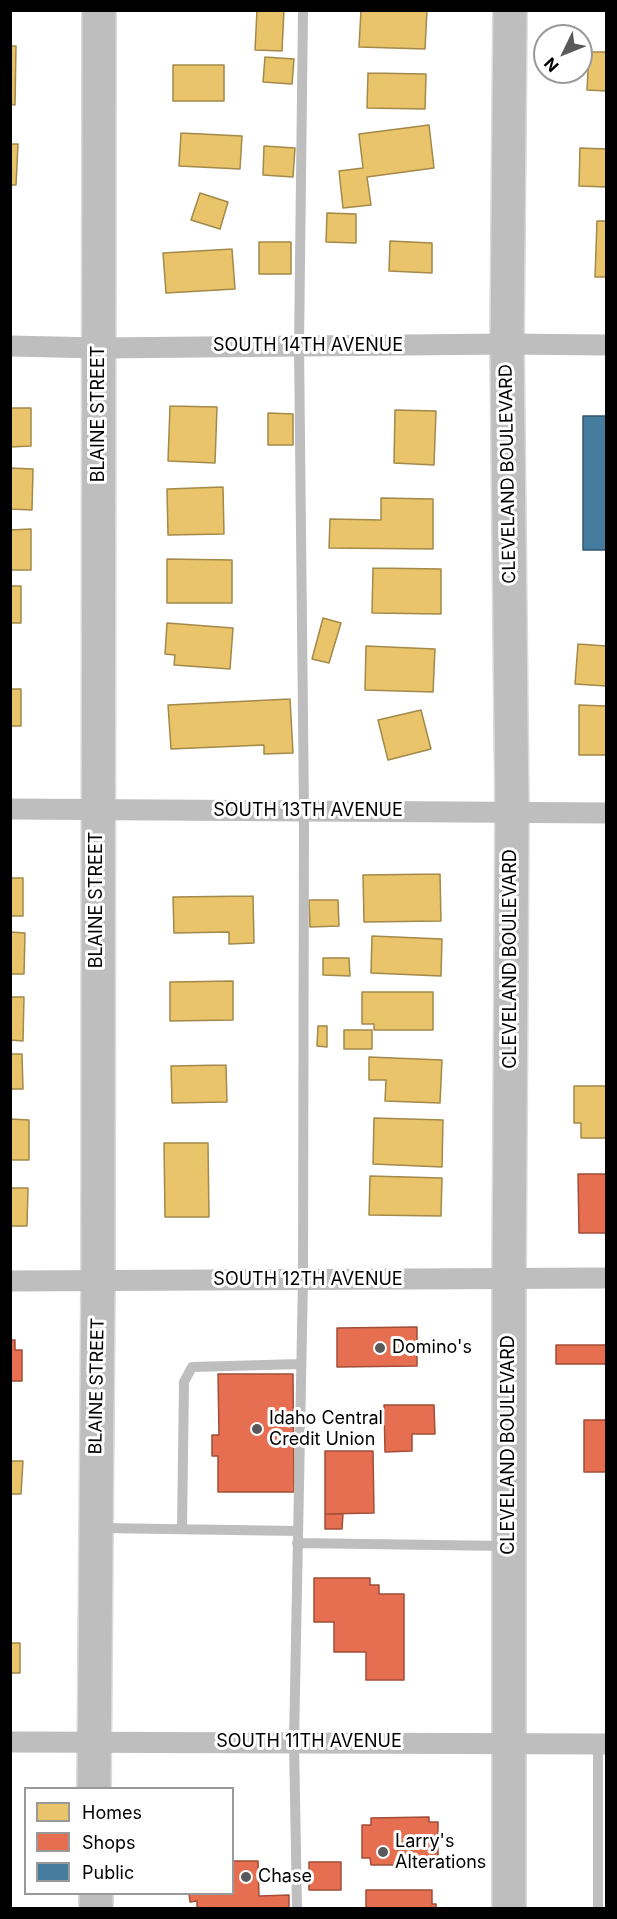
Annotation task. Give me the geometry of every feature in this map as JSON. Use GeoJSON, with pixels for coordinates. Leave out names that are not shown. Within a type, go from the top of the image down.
{"type":"FeatureCollection","features":[{"type":"Feature","properties":{"kind":"main road","name":"BLAINE STREET"},"geometry":{"type":"LineString","coordinates":[[94,1787],[98,1282],[99,10]]}},
{"type":"Feature","properties":{"kind":"main road","name":"CLEVELAND BOULEVARD"},"geometry":{"type":"LineString","coordinates":[[509,1908],[512,812],[507,344],[510,10]]}},
{"type":"Feature","properties":{"kind":"street","name":"SOUTH 14TH AVENUE"},"geometry":{"type":"LineString","coordinates":[[10,346],[100,348],[606,345]]}},
{"type":"Feature","properties":{"kind":"street","name":"SOUTH 13TH AVENUE"},"geometry":{"type":"LineString","coordinates":[[10,809],[606,813]]}},
{"type":"Feature","properties":{"kind":"street","name":"SOUTH 12TH AVENUE"},"geometry":{"type":"LineString","coordinates":[[10,1281],[606,1278]]}},
{"type":"Feature","properties":{"kind":"street","name":"SOUTH 11TH AVENUE"},"geometry":{"type":"LineString","coordinates":[[10,1742],[602,1744]]}},
{"type":"Feature","properties":{"kind":"lane"},"geometry":{"type":"LineString","coordinates":[[297,1908],[294,1742],[303,1280],[304,811],[299,346],[303,10]]}},
{"type":"Feature","properties":{"kind":"lane"},"geometry":{"type":"LineString","coordinates":[[182,1529],[184,1382],[192,1367],[301,1364]]}},
{"type":"Feature","properties":{"kind":"lane"},"geometry":{"type":"LineString","coordinates":[[95,1528],[298,1531]]}},
{"type":"Feature","properties":{"kind":"lane"},"geometry":{"type":"LineString","coordinates":[[297,1543],[509,1546]]}},
{"type":"Feature","properties":{"kind":"lane"},"geometry":{"type":"LineString","coordinates":[[598,1908],[602,1744]]}},
{"type":"Feature","properties":{"kind":"building: Homes"},"geometry":{"type":"Polygon","coordinates":[[[257,10],[284,10],[282,51],[255,50],[257,10]]]}},
{"type":"Feature","properties":{"kind":"building: Homes"},"geometry":{"type":"Polygon","coordinates":[[[361,10],[427,10],[425,49],[359,47],[361,10]]]}},
{"type":"Feature","properties":{"kind":"building: Homes"},"geometry":{"type":"Polygon","coordinates":[[[10,46],[16,46],[15,105],[10,104],[10,46]]]}},
{"type":"Feature","properties":{"kind":"building: Homes"},"geometry":{"type":"Polygon","coordinates":[[[593,52],[606,52],[606,91],[587,90],[587,84],[593,84],[593,52]]]}},
{"type":"Feature","properties":{"kind":"building: Homes"},"geometry":{"type":"Polygon","coordinates":[[[265,57],[294,59],[292,84],[263,82],[265,57]]]}},
{"type":"Feature","properties":{"kind":"building: Homes"},"geometry":{"type":"Polygon","coordinates":[[[173,65],[224,65],[224,101],[173,101],[173,65]]]}},
{"type":"Feature","properties":{"kind":"building: Homes"},"geometry":{"type":"Polygon","coordinates":[[[368,73],[426,74],[425,109],[367,108],[368,73]]]}},
{"type":"Feature","properties":{"kind":"building: Homes"},"geometry":{"type":"Polygon","coordinates":[[[429,125],[434,168],[367,177],[371,205],[343,208],[339,171],[363,168],[359,134],[429,125]]]}},
{"type":"Feature","properties":{"kind":"building: Homes"},"geometry":{"type":"Polygon","coordinates":[[[181,133],[242,136],[240,169],[179,166],[181,133]]]}},
{"type":"Feature","properties":{"kind":"building: Homes"},"geometry":{"type":"Polygon","coordinates":[[[10,144],[18,144],[16,185],[10,185],[10,144]]]}},
{"type":"Feature","properties":{"kind":"building: Homes"},"geometry":{"type":"Polygon","coordinates":[[[264,146],[295,148],[293,177],[263,175],[264,146]]]}},
{"type":"Feature","properties":{"kind":"building: Homes"},"geometry":{"type":"Polygon","coordinates":[[[580,148],[606,149],[606,187],[579,186],[580,148]]]}},
{"type":"Feature","properties":{"kind":"building: Homes"},"geometry":{"type":"Polygon","coordinates":[[[200,193],[228,202],[220,229],[191,220],[200,193]]]}},
{"type":"Feature","properties":{"kind":"building: Homes"},"geometry":{"type":"Polygon","coordinates":[[[327,213],[356,214],[356,243],[326,242],[327,213]]]}},
{"type":"Feature","properties":{"kind":"building: Homes"},"geometry":{"type":"Polygon","coordinates":[[[597,221],[606,221],[606,277],[595,277],[597,221]]]}},
{"type":"Feature","properties":{"kind":"building: Homes"},"geometry":{"type":"Polygon","coordinates":[[[390,241],[432,243],[432,273],[389,271],[390,241]]]}},
{"type":"Feature","properties":{"kind":"building: Homes"},"geometry":{"type":"Polygon","coordinates":[[[259,242],[291,242],[291,274],[259,274],[259,242]]]}},
{"type":"Feature","properties":{"kind":"building: Homes"},"geometry":{"type":"Polygon","coordinates":[[[232,249],[235,289],[166,293],[163,253],[232,249]]]}},
{"type":"Feature","properties":{"kind":"building: Homes"},"geometry":{"type":"Polygon","coordinates":[[[170,406],[217,407],[215,463],[168,461],[170,406]]]}},
{"type":"Feature","properties":{"kind":"building: Homes"},"geometry":{"type":"Polygon","coordinates":[[[10,408],[31,408],[31,446],[10,447],[10,408]]]}},
{"type":"Feature","properties":{"kind":"building: Homes"},"geometry":{"type":"Polygon","coordinates":[[[395,410],[436,411],[434,465],[394,463],[395,410]]]}},
{"type":"Feature","properties":{"kind":"building: Homes"},"geometry":{"type":"Polygon","coordinates":[[[268,413],[293,414],[293,445],[268,445],[268,413]]]}},
{"type":"Feature","properties":{"kind":"building: Homes"},"geometry":{"type":"Polygon","coordinates":[[[10,468],[33,469],[32,510],[10,509],[10,468]]]}},
{"type":"Feature","properties":{"kind":"building: Homes"},"geometry":{"type":"Polygon","coordinates":[[[223,487],[224,534],[168,535],[167,489],[223,487]]]}},
{"type":"Feature","properties":{"kind":"building: Homes"},"geometry":{"type":"Polygon","coordinates":[[[381,498],[433,499],[433,549],[329,548],[330,519],[381,520],[381,498]]]}},
{"type":"Feature","properties":{"kind":"building: Homes"},"geometry":{"type":"Polygon","coordinates":[[[31,529],[31,570],[10,570],[10,530],[31,529]]]}},
{"type":"Feature","properties":{"kind":"building: Homes"},"geometry":{"type":"Polygon","coordinates":[[[167,559],[232,560],[232,603],[167,603],[167,559]]]}},
{"type":"Feature","properties":{"kind":"building: Homes"},"geometry":{"type":"Polygon","coordinates":[[[373,568],[441,569],[441,614],[372,613],[373,568]]]}},
{"type":"Feature","properties":{"kind":"building: Homes"},"geometry":{"type":"Polygon","coordinates":[[[10,586],[21,586],[21,623],[10,623],[10,586]]]}},
{"type":"Feature","properties":{"kind":"building: Homes"},"geometry":{"type":"Polygon","coordinates":[[[323,618],[341,623],[329,663],[312,659],[323,618]]]}},
{"type":"Feature","properties":{"kind":"building: Homes"},"geometry":{"type":"Polygon","coordinates":[[[167,623],[233,628],[230,669],[174,665],[175,655],[165,654],[167,623]]]}},
{"type":"Feature","properties":{"kind":"building: Homes"},"geometry":{"type":"Polygon","coordinates":[[[578,644],[606,646],[606,686],[575,684],[578,644]]]}},
{"type":"Feature","properties":{"kind":"building: Homes"},"geometry":{"type":"Polygon","coordinates":[[[366,646],[435,649],[433,692],[365,690],[366,646]]]}},
{"type":"Feature","properties":{"kind":"building: Homes"},"geometry":{"type":"Polygon","coordinates":[[[10,689],[21,689],[21,726],[10,726],[10,689]]]}},
{"type":"Feature","properties":{"kind":"building: Homes"},"geometry":{"type":"Polygon","coordinates":[[[290,699],[293,753],[264,754],[264,745],[171,749],[168,705],[290,699]]]}},
{"type":"Feature","properties":{"kind":"building: Homes"},"geometry":{"type":"Polygon","coordinates":[[[579,705],[606,706],[606,755],[579,755],[579,705]]]}},
{"type":"Feature","properties":{"kind":"building: Homes"},"geometry":{"type":"Polygon","coordinates":[[[421,710],[431,749],[388,760],[378,720],[421,710]]]}},
{"type":"Feature","properties":{"kind":"building: Homes"},"geometry":{"type":"Polygon","coordinates":[[[440,874],[441,921],[364,922],[363,875],[440,874]]]}},
{"type":"Feature","properties":{"kind":"building: Homes"},"geometry":{"type":"Polygon","coordinates":[[[10,878],[23,878],[23,916],[10,916],[10,878]]]}},
{"type":"Feature","properties":{"kind":"building: Homes"},"geometry":{"type":"Polygon","coordinates":[[[253,896],[254,943],[229,944],[229,932],[174,933],[173,897],[253,896]]]}},
{"type":"Feature","properties":{"kind":"building: Homes"},"geometry":{"type":"Polygon","coordinates":[[[309,900],[338,900],[339,926],[310,927],[309,900]]]}},
{"type":"Feature","properties":{"kind":"building: Homes"},"geometry":{"type":"Polygon","coordinates":[[[10,932],[25,933],[24,974],[10,974],[10,932]]]}},
{"type":"Feature","properties":{"kind":"building: Homes"},"geometry":{"type":"Polygon","coordinates":[[[372,936],[442,939],[441,976],[371,973],[372,936]]]}},
{"type":"Feature","properties":{"kind":"building: Homes"},"geometry":{"type":"Polygon","coordinates":[[[323,958],[349,958],[350,976],[323,975],[323,958]]]}},
{"type":"Feature","properties":{"kind":"building: Homes"},"geometry":{"type":"Polygon","coordinates":[[[233,981],[233,1020],[170,1021],[170,982],[233,981]]]}},
{"type":"Feature","properties":{"kind":"building: Homes"},"geometry":{"type":"Polygon","coordinates":[[[362,992],[433,992],[433,1030],[374,1030],[374,1024],[362,1024],[362,992]]]}},
{"type":"Feature","properties":{"kind":"building: Homes"},"geometry":{"type":"Polygon","coordinates":[[[10,997],[24,997],[23,1041],[10,1040],[10,997]]]}},
{"type":"Feature","properties":{"kind":"building: Homes"},"geometry":{"type":"Polygon","coordinates":[[[318,1026],[327,1026],[327,1047],[317,1046],[318,1026]]]}},
{"type":"Feature","properties":{"kind":"building: Homes"},"geometry":{"type":"Polygon","coordinates":[[[344,1030],[372,1030],[372,1049],[344,1049],[344,1030]]]}},
{"type":"Feature","properties":{"kind":"building: Homes"},"geometry":{"type":"Polygon","coordinates":[[[10,1054],[22,1054],[23,1089],[10,1089],[10,1054]]]}},
{"type":"Feature","properties":{"kind":"building: Homes"},"geometry":{"type":"Polygon","coordinates":[[[369,1057],[442,1060],[440,1103],[385,1101],[386,1080],[369,1080],[369,1057]]]}},
{"type":"Feature","properties":{"kind":"building: Homes"},"geometry":{"type":"Polygon","coordinates":[[[226,1065],[227,1102],[172,1103],[171,1066],[226,1065]]]}},
{"type":"Feature","properties":{"kind":"building: Homes"},"geometry":{"type":"Polygon","coordinates":[[[574,1086],[606,1086],[606,1138],[581,1138],[581,1123],[574,1123],[574,1086]]]}},
{"type":"Feature","properties":{"kind":"building: Homes"},"geometry":{"type":"Polygon","coordinates":[[[374,1118],[443,1120],[442,1167],[373,1164],[374,1118]]]}},
{"type":"Feature","properties":{"kind":"building: Homes"},"geometry":{"type":"Polygon","coordinates":[[[10,1119],[29,1120],[29,1160],[10,1160],[10,1119]]]}},
{"type":"Feature","properties":{"kind":"building: Homes"},"geometry":{"type":"Polygon","coordinates":[[[164,1143],[208,1143],[209,1217],[165,1217],[164,1143]]]}},
{"type":"Feature","properties":{"kind":"building: Homes"},"geometry":{"type":"Polygon","coordinates":[[[370,1176],[442,1178],[441,1216],[369,1215],[370,1176]]]}},
{"type":"Feature","properties":{"kind":"building: Homes"},"geometry":{"type":"Polygon","coordinates":[[[10,1188],[28,1188],[27,1226],[10,1226],[10,1188]]]}},
{"type":"Feature","properties":{"kind":"building: Homes"},"geometry":{"type":"Polygon","coordinates":[[[10,1461],[23,1461],[21,1494],[10,1494],[10,1461]]]}},
{"type":"Feature","properties":{"kind":"building: Homes"},"geometry":{"type":"Polygon","coordinates":[[[10,1643],[20,1643],[20,1673],[10,1673],[10,1643]]]}},
{"type":"Feature","properties":{"kind":"building: Shops"},"geometry":{"type":"Polygon","coordinates":[[[578,1174],[606,1174],[606,1233],[579,1233],[578,1174]]]}},
{"type":"Feature","properties":{"kind":"building: Shops"},"geometry":{"type":"Polygon","coordinates":[[[417,1327],[417,1366],[337,1367],[337,1328],[417,1327]]]}},
{"type":"Feature","properties":{"kind":"building: Shops"},"geometry":{"type":"Polygon","coordinates":[[[10,1340],[15,1340],[15,1350],[22,1350],[22,1381],[10,1381],[10,1340]]]}},
{"type":"Feature","properties":{"kind":"building: Shops"},"geometry":{"type":"Polygon","coordinates":[[[556,1345],[606,1345],[606,1364],[556,1364],[556,1345]]]}},
{"type":"Feature","properties":{"kind":"building: Shops"},"geometry":{"type":"Polygon","coordinates":[[[218,1374],[293,1374],[294,1492],[218,1492],[218,1456],[212,1456],[212,1435],[219,1435],[218,1374]]]}},
{"type":"Feature","properties":{"kind":"building: Shops"},"geometry":{"type":"Polygon","coordinates":[[[384,1405],[434,1405],[435,1434],[412,1434],[412,1451],[385,1452],[384,1405]]]}},
{"type":"Feature","properties":{"kind":"building: Shops"},"geometry":{"type":"Polygon","coordinates":[[[584,1420],[606,1420],[606,1472],[584,1472],[584,1420]]]}},
{"type":"Feature","properties":{"kind":"building: Shops"},"geometry":{"type":"Polygon","coordinates":[[[325,1451],[373,1451],[374,1513],[325,1514],[325,1451]]]}},
{"type":"Feature","properties":{"kind":"building: Shops"},"geometry":{"type":"Polygon","coordinates":[[[325,1514],[343,1514],[342,1529],[325,1529],[325,1514]]]}},
{"type":"Feature","properties":{"kind":"building: Shops"},"geometry":{"type":"Polygon","coordinates":[[[314,1578],[370,1578],[370,1585],[379,1585],[379,1594],[404,1594],[404,1680],[366,1680],[366,1652],[334,1652],[334,1622],[314,1622],[314,1578]]]}},
{"type":"Feature","properties":{"kind":"building: Shops"},"geometry":{"type":"Polygon","coordinates":[[[429,1817],[429,1822],[438,1822],[438,1858],[429,1858],[429,1865],[371,1865],[370,1858],[362,1858],[362,1825],[371,1825],[371,1818],[429,1817]]]}},
{"type":"Feature","properties":{"kind":"building: Shops","name":"Chase"},"geometry":{"type":"Polygon","coordinates":[[[234,1861],[258,1861],[259,1896],[289,1895],[289,1908],[197,1908],[197,1901],[190,1902],[189,1895],[234,1895],[234,1861]]]}},
{"type":"Feature","properties":{"kind":"building: Shops"},"geometry":{"type":"Polygon","coordinates":[[[309,1862],[341,1862],[341,1890],[309,1890],[309,1862]]]}},
{"type":"Feature","properties":{"kind":"building: Shops"},"geometry":{"type":"Polygon","coordinates":[[[366,1890],[432,1890],[432,1904],[436,1904],[436,1908],[366,1908],[366,1890]]]}},
{"type":"Feature","properties":{"kind":"building: Public"},"geometry":{"type":"Polygon","coordinates":[[[583,416],[606,416],[606,550],[583,550],[583,416]]]}},
{"type":"Feature","properties":{"kind":"place","name":"Domino's"},"geometry":{"type":"Point","coordinates":[380,1348]}},
{"type":"Feature","properties":{"kind":"place","name":"Idaho Central Credit Union"},"geometry":{"type":"Point","coordinates":[257,1429]}},
{"type":"Feature","properties":{"kind":"place","name":"Larry's Alterations"},"geometry":{"type":"Point","coordinates":[383,1852]}},
{"type":"Feature","properties":{"kind":"place","name":"Chase"},"geometry":{"type":"Point","coordinates":[246,1877]}}]}
